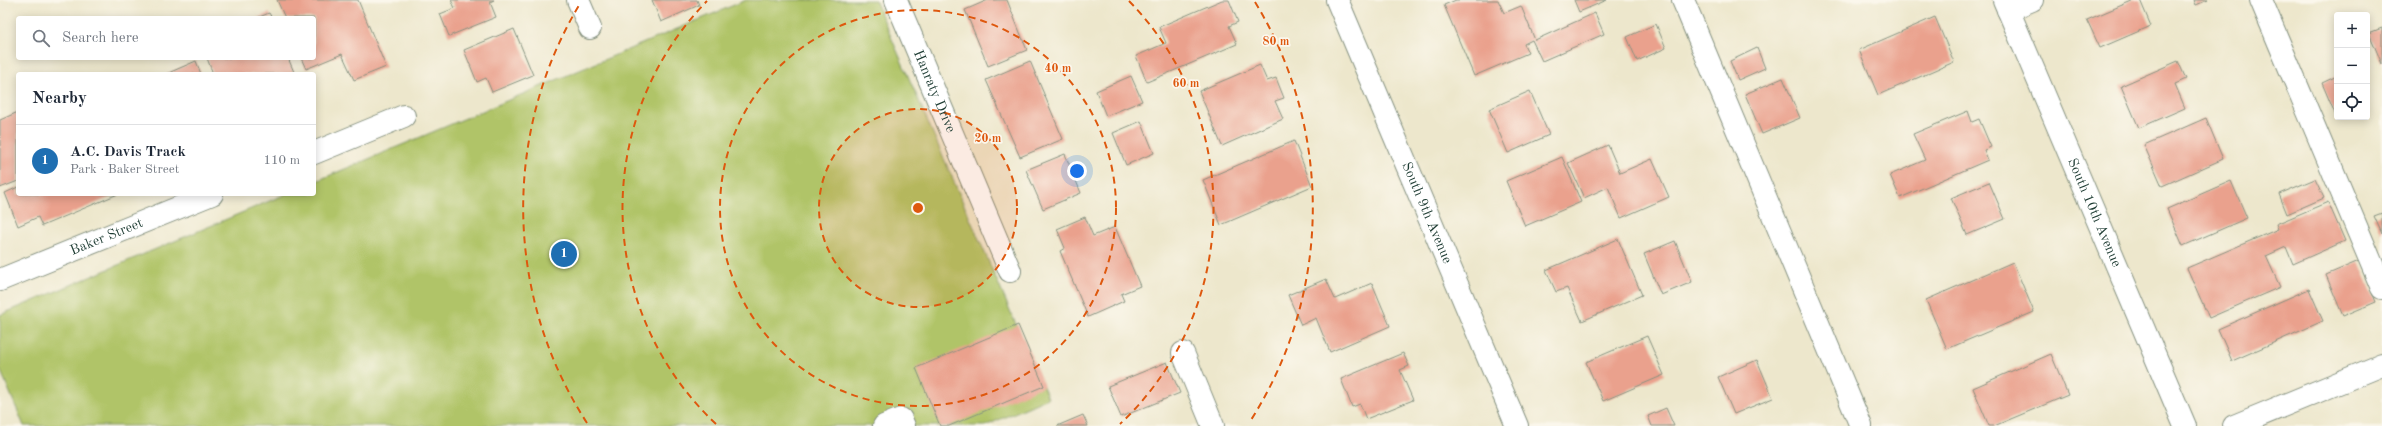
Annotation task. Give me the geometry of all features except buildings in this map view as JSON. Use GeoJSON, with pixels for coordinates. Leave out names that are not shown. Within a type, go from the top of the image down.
{"type":"FeatureCollection","features":[{"type":"Feature","properties":{"kind":"street"},"geometry":{"type":"LineString","coordinates":[[578,0],[590,28]]}},
{"type":"Feature","properties":{"kind":"street","name":"Hanraty Drive"},"geometry":{"type":"LineString","coordinates":[[896,0],[1010,271]]}},
{"type":"Feature","properties":{"kind":"street","name":"South 9th Avenue"},"geometry":{"type":"LineString","coordinates":[[1337,0],[1517,426]]}},
{"type":"Feature","properties":{"kind":"street"},"geometry":{"type":"LineString","coordinates":[[1683,0],[1861,426]]}},
{"type":"Feature","properties":{"kind":"street"},"geometry":{"type":"LineString","coordinates":[[2006,5],[2032,0]]}},
{"type":"Feature","properties":{"kind":"street"},"geometry":{"type":"LineString","coordinates":[[2261,0],[2382,288]]}},
{"type":"Feature","properties":{"kind":"street","name":"South 10th Avenue"},"geometry":{"type":"LineString","coordinates":[[2006,5],[2185,426]]}},
{"type":"Feature","properties":{"kind":"street"},"geometry":{"type":"LineString","coordinates":[[316,152],[404,116]]}},
{"type":"Feature","properties":{"kind":"street","name":"Baker Street"},"geometry":{"type":"LineString","coordinates":[[0,280],[207,196]]}},
{"type":"Feature","properties":{"kind":"street"},"geometry":{"type":"LineString","coordinates":[[1183,353],[1213,426]]}},
{"type":"Feature","properties":{"kind":"street"},"geometry":{"type":"LineString","coordinates":[[2234,426],[2382,365]]}},
{"type":"Feature","properties":{"kind":"street"},"geometry":{"type":"LineString","coordinates":[[884,426],[901,419],[904,426]]}},
{"type":"Feature","properties":{"kind":"green space"},"geometry":{"type":"Polygon","coordinates":[[[746,0],[875,0],[1048,398],[985,426],[24,426],[0,369],[0,315],[281,196],[316,196],[316,181],[746,0]]]}},
{"type":"Feature","properties":{"kind":"place","name":"A.C. Davis Track"},"geometry":{"type":"Point","coordinates":[564,254]}}]}
